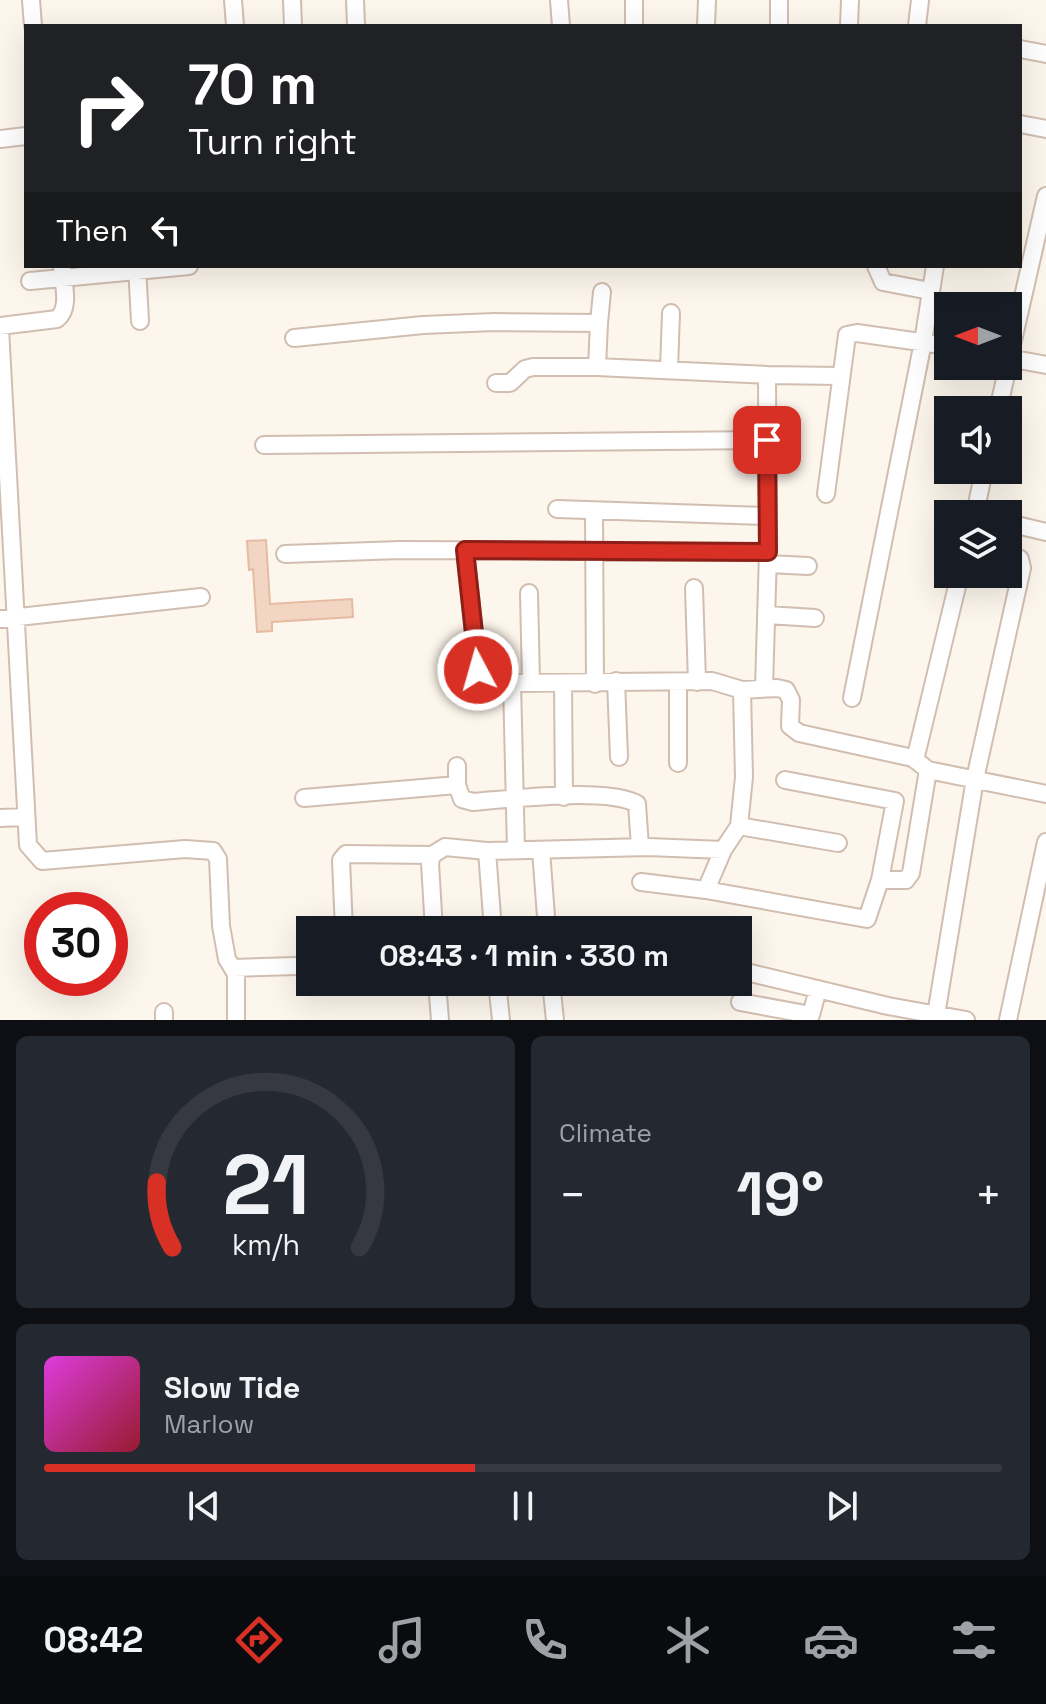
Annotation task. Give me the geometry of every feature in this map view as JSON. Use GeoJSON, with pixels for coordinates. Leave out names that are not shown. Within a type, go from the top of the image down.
{"type":"FeatureCollection","features":[{"type":"Feature","properties":{"kind":"street"},"geometry":{"type":"LineString","coordinates":[[31,0],[33,24]]}},
{"type":"Feature","properties":{"kind":"street"},"geometry":{"type":"LineString","coordinates":[[233,0],[235,24]]}},
{"type":"Feature","properties":{"kind":"street"},"geometry":{"type":"LineString","coordinates":[[292,0],[293,24]]}},
{"type":"Feature","properties":{"kind":"street"},"geometry":{"type":"LineString","coordinates":[[355,0],[356,24]]}},
{"type":"Feature","properties":{"kind":"street"},"geometry":{"type":"LineString","coordinates":[[559,0],[561,24]]}},
{"type":"Feature","properties":{"kind":"street"},"geometry":{"type":"LineString","coordinates":[[634,0],[634,24]]}},
{"type":"Feature","properties":{"kind":"street"},"geometry":{"type":"LineString","coordinates":[[706,24],[707,0]]}},
{"type":"Feature","properties":{"kind":"street"},"geometry":{"type":"LineString","coordinates":[[779,0],[779,24]]}},
{"type":"Feature","properties":{"kind":"street"},"geometry":{"type":"LineString","coordinates":[[849,24],[850,0]]}},
{"type":"Feature","properties":{"kind":"street"},"geometry":{"type":"LineString","coordinates":[[917,24],[920,0]]}},
{"type":"Feature","properties":{"kind":"street"},"geometry":{"type":"LineString","coordinates":[[1022,49],[1046,54]]}},
{"type":"Feature","properties":{"kind":"street"},"geometry":{"type":"LineString","coordinates":[[1022,124],[1046,129]]}},
{"type":"Feature","properties":{"kind":"street"},"geometry":{"type":"LineString","coordinates":[[0,139],[24,136]]}},
{"type":"Feature","properties":{"kind":"street"},"geometry":{"type":"LineString","coordinates":[[1022,300],[1046,196]]}},
{"type":"Feature","properties":{"kind":"street"},"geometry":{"type":"LineString","coordinates":[[877,268],[883,282],[930,291]]}},
{"type":"Feature","properties":{"kind":"street"},"geometry":{"type":"LineString","coordinates":[[852,698],[923,342],[935,268]]}},
{"type":"Feature","properties":{"kind":"street"},"geometry":{"type":"LineString","coordinates":[[30,281],[63,272],[137,269],[140,321]]}},
{"type":"Feature","properties":{"kind":"street"},"geometry":{"type":"LineString","coordinates":[[63,272],[63,314],[57,319],[0,327],[8,618],[28,845],[42,861],[185,849],[213,851],[218,859],[221,926],[227,959],[236,974],[236,1020]]}},
{"type":"Feature","properties":{"kind":"street"},"geometry":{"type":"LineString","coordinates":[[597,367],[602,292]]}},
{"type":"Feature","properties":{"kind":"street"},"geometry":{"type":"LineString","coordinates":[[669,369],[671,313]]}},
{"type":"Feature","properties":{"kind":"street"},"geometry":{"type":"LineString","coordinates":[[294,338],[423,325],[599,323]]}},
{"type":"Feature","properties":{"kind":"street"},"geometry":{"type":"LineString","coordinates":[[826,494],[847,335],[852,332],[934,344]]}},
{"type":"Feature","properties":{"kind":"street"},"geometry":{"type":"LineString","coordinates":[[1022,362],[1046,365]]}},
{"type":"Feature","properties":{"kind":"street"},"geometry":{"type":"LineString","coordinates":[[496,383],[510,383],[525,369],[533,367],[840,376]]}},
{"type":"Feature","properties":{"kind":"street"},"geometry":{"type":"LineString","coordinates":[[764,688],[768,558],[767,375]]}},
{"type":"Feature","properties":{"kind":"street"},"geometry":{"type":"LineString","coordinates":[[264,445],[767,440]]}},
{"type":"Feature","properties":{"kind":"street"},"geometry":{"type":"LineString","coordinates":[[557,509],[766,516]]}},
{"type":"Feature","properties":{"kind":"street"},"geometry":{"type":"LineString","coordinates":[[594,512],[595,684]]}},
{"type":"Feature","properties":{"kind":"street"},"geometry":{"type":"LineString","coordinates":[[1022,526],[1046,532]]}},
{"type":"Feature","properties":{"kind":"street"},"geometry":{"type":"LineString","coordinates":[[465,550],[478,670],[512,683],[712,681],[742,690],[782,688],[789,693],[792,731],[975,779],[1046,794]]}},
{"type":"Feature","properties":{"kind":"street"},"geometry":{"type":"LineString","coordinates":[[285,554],[595,550],[768,558],[808,566]]}},
{"type":"Feature","properties":{"kind":"street"},"geometry":{"type":"LineString","coordinates":[[694,588],[697,682]]}},
{"type":"Feature","properties":{"kind":"street"},"geometry":{"type":"LineString","coordinates":[[880,880],[906,880],[911,873],[921,765],[957,588]]}},
{"type":"Feature","properties":{"kind":"street"},"geometry":{"type":"LineString","coordinates":[[936,1015],[975,779],[1018,588]]}},
{"type":"Feature","properties":{"kind":"street"},"geometry":{"type":"LineString","coordinates":[[529,593],[531,683]]}},
{"type":"Feature","properties":{"kind":"street"},"geometry":{"type":"LineString","coordinates":[[8,618],[201,597]]}},
{"type":"Feature","properties":{"kind":"street"},"geometry":{"type":"LineString","coordinates":[[767,615],[815,618]]}},
{"type":"Feature","properties":{"kind":"street"},"geometry":{"type":"LineString","coordinates":[[616,681],[619,757]]}},
{"type":"Feature","properties":{"kind":"street"},"geometry":{"type":"LineString","coordinates":[[512,683],[516,850]]}},
{"type":"Feature","properties":{"kind":"street"},"geometry":{"type":"LineString","coordinates":[[563,683],[564,797]]}},
{"type":"Feature","properties":{"kind":"street"},"geometry":{"type":"LineString","coordinates":[[678,683],[678,763]]}},
{"type":"Feature","properties":{"kind":"street"},"geometry":{"type":"LineString","coordinates":[[706,890],[723,850],[739,826],[744,777],[742,690]]}},
{"type":"Feature","properties":{"kind":"street"},"geometry":{"type":"LineString","coordinates":[[457,766],[457,785],[462,799],[473,802],[596,796],[630,800],[637,804],[640,847]]}},
{"type":"Feature","properties":{"kind":"street"},"geometry":{"type":"LineString","coordinates":[[641,882],[706,890],[867,919],[880,880],[895,801],[785,780]]}},
{"type":"Feature","properties":{"kind":"street"},"geometry":{"type":"LineString","coordinates":[[304,798],[457,785]]}},
{"type":"Feature","properties":{"kind":"street"},"geometry":{"type":"LineString","coordinates":[[0,818],[26,817]]}},
{"type":"Feature","properties":{"kind":"street"},"geometry":{"type":"LineString","coordinates":[[739,826],[838,843]]}},
{"type":"Feature","properties":{"kind":"street"},"geometry":{"type":"LineString","coordinates":[[1008,1020],[1046,842]]}},
{"type":"Feature","properties":{"kind":"street"},"geometry":{"type":"LineString","coordinates":[[343,916],[341,860],[352,852],[432,855],[445,847],[487,851],[640,847],[723,850]]}},
{"type":"Feature","properties":{"kind":"street"},"geometry":{"type":"LineString","coordinates":[[541,850],[546,916]]}},
{"type":"Feature","properties":{"kind":"street"},"geometry":{"type":"LineString","coordinates":[[487,851],[492,916]]}},
{"type":"Feature","properties":{"kind":"street"},"geometry":{"type":"LineString","coordinates":[[432,855],[434,916]]}},
{"type":"Feature","properties":{"kind":"street"},"geometry":{"type":"LineString","coordinates":[[233,968],[296,966]]}},
{"type":"Feature","properties":{"kind":"street"},"geometry":{"type":"LineString","coordinates":[[752,973],[966,1020]]}},
{"type":"Feature","properties":{"kind":"street"},"geometry":{"type":"LineString","coordinates":[[740,1002],[811,1015],[818,989]]}},
{"type":"Feature","properties":{"kind":"street"},"geometry":{"type":"LineString","coordinates":[[438,996],[440,1020]]}},
{"type":"Feature","properties":{"kind":"street"},"geometry":{"type":"LineString","coordinates":[[498,996],[501,1020]]}},
{"type":"Feature","properties":{"kind":"street"},"geometry":{"type":"LineString","coordinates":[[552,996],[555,1020]]}},
{"type":"Feature","properties":{"kind":"building"},"geometry":{"type":"Polygon","coordinates":[[[266,540],[270,604],[352,599],[353,617],[272,622],[272,631],[257,632],[253,569],[249,570],[247,541],[266,540]]]}},
{"type":"Feature","properties":{"kind":"route"},"geometry":{"type":"LineString","coordinates":[[478,670],[465,550],[768,552],[767,440]]}}]}
